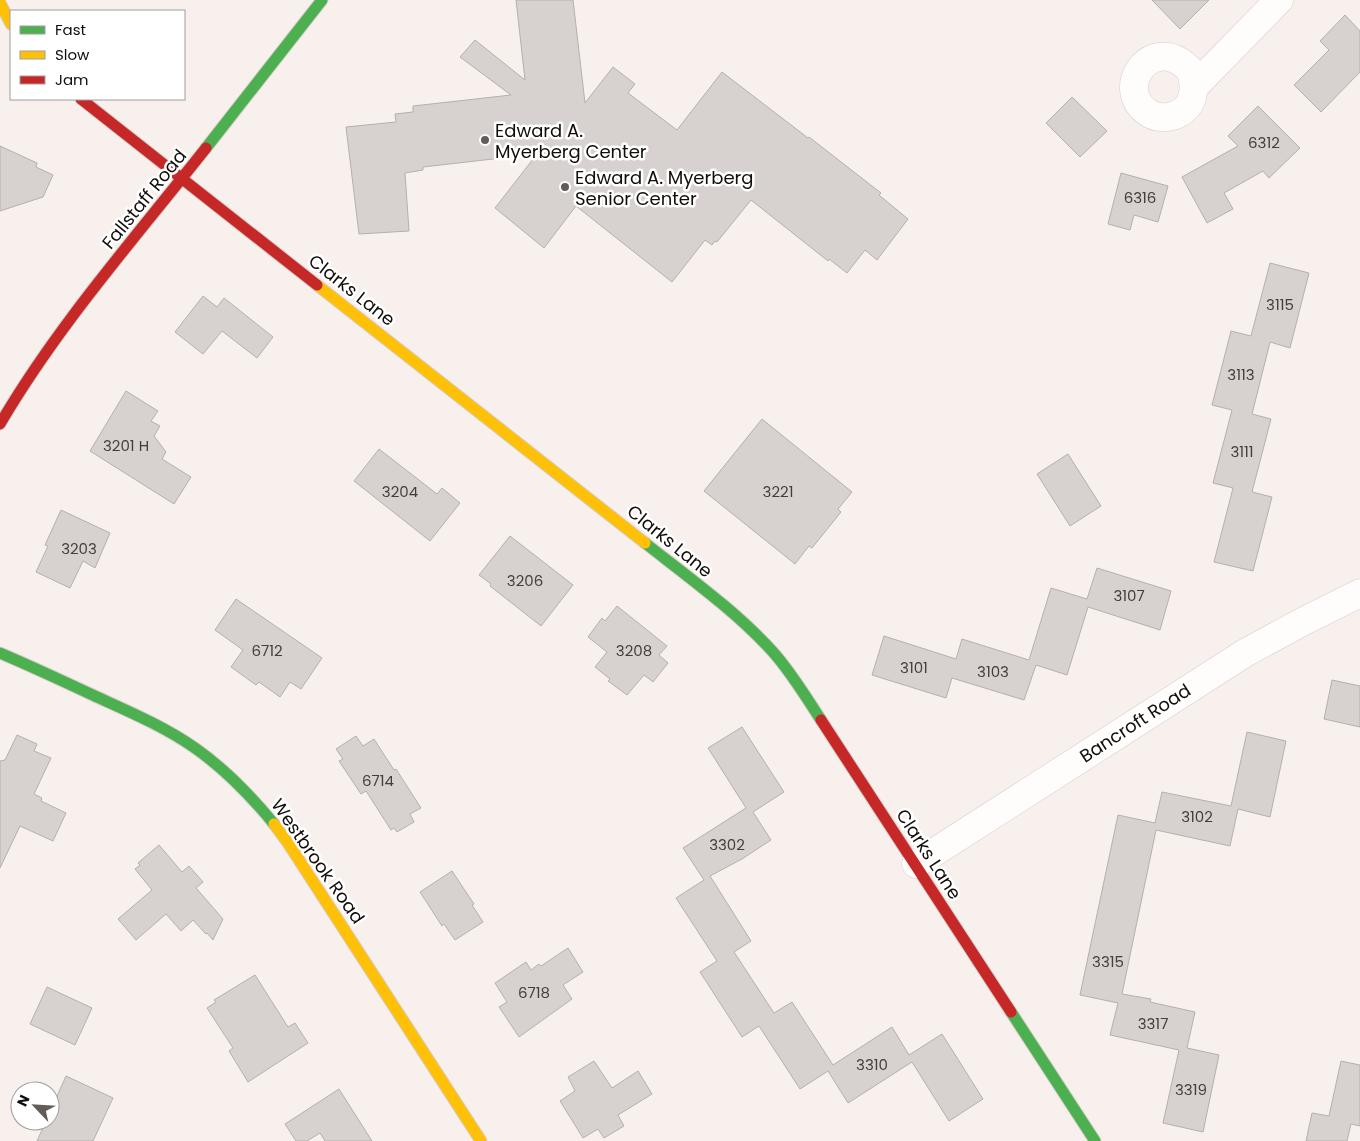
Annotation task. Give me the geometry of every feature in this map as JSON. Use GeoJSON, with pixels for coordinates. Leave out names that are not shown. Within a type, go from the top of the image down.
{"type":"FeatureCollection","features":[{"type":"Feature","properties":{"kind":"street","name":"Fallstaff Road"},"geometry":{"type":"LineString","coordinates":[[0,424],[28,377],[66,324],[322,0]]}},
{"type":"Feature","properties":{"kind":"street"},"geometry":{"type":"LineString","coordinates":[[1194,87],[1279,0]]}},
{"type":"Feature","properties":{"kind":"street"},"geometry":{"type":"LineString","coordinates":[[0,3],[10,22]]}},
{"type":"Feature","properties":{"kind":"street","name":"Clarks Lane"},"geometry":{"type":"LineString","coordinates":[[82,100],[657,552],[740,620],[773,652],[803,692],[1095,1141]]}},
{"type":"Feature","properties":{"kind":"street","name":"Bancroft Road"},"geometry":{"type":"LineString","coordinates":[[916,864],[1245,653],[1360,593]]}},
{"type":"Feature","properties":{"kind":"street","name":"Westbrook Road"},"geometry":{"type":"LineString","coordinates":[[0,652],[124,709],[171,734],[211,761],[250,797],[272,820],[288,843],[481,1141]]}},
{"type":"Feature","properties":{"kind":"building","name":"Edward A. Myerberg Center"},"geometry":{"type":"Polygon","coordinates":[[[516,0],[573,0],[585,103],[613,67],[635,84],[628,93],[677,130],[722,72],[881,193],[879,195],[908,219],[877,260],[865,250],[847,273],[829,259],[828,261],[751,200],[717,242],[715,241],[712,245],[705,240],[672,282],[576,206],[544,248],[495,208],[537,154],[423,167],[423,170],[405,173],[409,231],[359,234],[346,127],[396,122],[395,114],[413,112],[413,106],[511,95],[460,57],[475,40],[525,80],[516,0]]]}},
{"type":"Feature","properties":{"kind":"building"},"geometry":{"type":"Polygon","coordinates":[[[1152,0],[1209,0],[1180,29],[1152,0]]]}},
{"type":"Feature","properties":{"kind":"building"},"geometry":{"type":"Polygon","coordinates":[[[1345,15],[1360,31],[1360,72],[1321,112],[1294,85],[1329,50],[1320,41],[1345,15]]]}},
{"type":"Feature","properties":{"kind":"building"},"geometry":{"type":"Polygon","coordinates":[[[1072,97],[1107,131],[1080,157],[1046,123],[1072,97]]]}},
{"type":"Feature","properties":{"kind":"building"},"geometry":{"type":"Polygon","coordinates":[[[1258,106],[1300,148],[1269,178],[1263,171],[1224,193],[1233,209],[1207,223],[1182,177],[1238,146],[1228,136],[1258,106]]]}},
{"type":"Feature","properties":{"kind":"building"},"geometry":{"type":"Polygon","coordinates":[[[0,146],[37,163],[36,167],[53,175],[43,197],[0,211],[0,146]]]}},
{"type":"Feature","properties":{"kind":"building"},"geometry":{"type":"Polygon","coordinates":[[[1121,173],[1168,186],[1158,222],[1134,215],[1130,230],[1108,224],[1121,173]]]}},
{"type":"Feature","properties":{"kind":"building"},"geometry":{"type":"Polygon","coordinates":[[[1270,263],[1309,273],[1290,348],[1270,342],[1252,414],[1271,419],[1252,492],[1272,497],[1253,571],[1214,562],[1233,488],[1213,483],[1232,410],[1212,405],[1231,331],[1251,336],[1270,263]]]}},
{"type":"Feature","properties":{"kind":"building"},"geometry":{"type":"Polygon","coordinates":[[[203,296],[217,307],[224,298],[273,337],[257,358],[222,331],[203,354],[175,332],[203,296]]]}},
{"type":"Feature","properties":{"kind":"building"},"geometry":{"type":"Polygon","coordinates":[[[126,391],[158,411],[151,421],[160,426],[154,436],[166,452],[162,459],[191,477],[174,504],[90,451],[126,391]]]}},
{"type":"Feature","properties":{"kind":"building"},"geometry":{"type":"Polygon","coordinates":[[[762,419],[852,492],[838,509],[841,512],[812,548],[809,546],[795,564],[704,491],[762,419]]]}},
{"type":"Feature","properties":{"kind":"building"},"geometry":{"type":"Polygon","coordinates":[[[379,449],[437,494],[442,488],[460,503],[430,541],[354,481],[379,449]]]}},
{"type":"Feature","properties":{"kind":"building"},"geometry":{"type":"Polygon","coordinates":[[[1068,454],[1101,506],[1070,526],[1037,474],[1068,454]]]}},
{"type":"Feature","properties":{"kind":"building"},"geometry":{"type":"Polygon","coordinates":[[[61,510],[110,533],[95,568],[83,561],[70,588],[36,572],[48,546],[45,545],[61,510]]]}},
{"type":"Feature","properties":{"kind":"building"},"geometry":{"type":"Polygon","coordinates":[[[510,536],[573,585],[541,626],[490,586],[491,584],[479,575],[510,536]]]}},
{"type":"Feature","properties":{"kind":"building"},"geometry":{"type":"Polygon","coordinates":[[[1097,568],[1171,591],[1160,630],[1088,607],[1067,675],[1036,665],[1024,700],[952,678],[946,698],[872,675],[884,636],[956,659],[962,639],[1029,660],[1051,588],[1087,599],[1097,568]]]}},
{"type":"Feature","properties":{"kind":"building"},"geometry":{"type":"Polygon","coordinates":[[[236,599],[322,658],[301,689],[290,682],[280,697],[259,682],[256,685],[231,667],[243,650],[215,630],[236,599]]]}},
{"type":"Feature","properties":{"kind":"building"},"geometry":{"type":"Polygon","coordinates":[[[617,606],[667,646],[659,655],[668,663],[653,682],[644,675],[627,695],[608,681],[610,679],[595,667],[607,652],[588,637],[602,618],[605,621],[617,606]]]}},
{"type":"Feature","properties":{"kind":"building"},"geometry":{"type":"Polygon","coordinates":[[[1332,680],[1360,686],[1360,727],[1324,719],[1332,680]]]}},
{"type":"Feature","properties":{"kind":"building"},"geometry":{"type":"Polygon","coordinates":[[[742,727],[784,792],[753,812],[771,840],[742,859],[710,876],[751,941],[734,952],[774,1013],[792,1002],[833,1065],[892,1027],[909,1055],[942,1034],[983,1099],[949,1121],[912,1062],[848,1103],[828,1071],[800,1089],[759,1026],[742,1037],[700,972],[717,961],[676,898],[704,880],[683,848],[746,808],[708,748],[742,727]]]}},
{"type":"Feature","properties":{"kind":"building"},"geometry":{"type":"Polygon","coordinates":[[[1247,732],[1286,741],[1270,817],[1238,809],[1230,846],[1156,830],[1122,994],[1151,999],[1150,1002],[1195,1012],[1187,1048],[1219,1055],[1203,1132],[1163,1123],[1179,1050],[1110,1035],[1118,1003],[1080,995],[1118,815],[1155,823],[1162,792],[1231,806],[1247,732]]]}},
{"type":"Feature","properties":{"kind":"building"},"geometry":{"type":"Polygon","coordinates":[[[17,735],[37,744],[34,751],[51,758],[34,794],[42,798],[41,801],[66,813],[53,841],[20,826],[0,868],[0,761],[5,760],[17,735]]]}},
{"type":"Feature","properties":{"kind":"building"},"geometry":{"type":"Polygon","coordinates":[[[356,736],[363,746],[374,739],[421,808],[410,814],[414,822],[397,832],[394,828],[391,830],[366,791],[361,794],[339,761],[343,759],[336,749],[356,736]]]}},
{"type":"Feature","properties":{"kind":"building"},"geometry":{"type":"Polygon","coordinates":[[[159,845],[182,872],[189,866],[203,882],[196,888],[223,919],[213,940],[193,920],[181,931],[166,914],[136,940],[118,919],[152,890],[135,869],[140,865],[138,863],[159,845]]]}},
{"type":"Feature","properties":{"kind":"building"},"geometry":{"type":"Polygon","coordinates":[[[452,871],[474,904],[472,905],[483,922],[455,940],[444,924],[442,926],[420,892],[452,871]]]}},
{"type":"Feature","properties":{"kind":"building"},"geometry":{"type":"Polygon","coordinates":[[[568,948],[583,972],[563,985],[572,999],[519,1037],[499,1007],[507,1002],[495,983],[526,962],[531,970],[539,964],[541,966],[568,948]]]}},
{"type":"Feature","properties":{"kind":"building"},"geometry":{"type":"Polygon","coordinates":[[[255,975],[288,1027],[295,1023],[308,1043],[248,1082],[229,1051],[233,1048],[207,1008],[216,1002],[214,1000],[255,975]]]}},
{"type":"Feature","properties":{"kind":"building"},"geometry":{"type":"Polygon","coordinates":[[[47,987],[92,1008],[75,1045],[30,1024],[47,987]]]}},
{"type":"Feature","properties":{"kind":"building"},"geometry":{"type":"Polygon","coordinates":[[[594,1061],[612,1088],[638,1071],[652,1094],[618,1115],[624,1126],[604,1138],[598,1129],[583,1138],[560,1101],[575,1091],[568,1077],[594,1061]]]}},
{"type":"Feature","properties":{"kind":"building"},"geometry":{"type":"Polygon","coordinates":[[[1341,1061],[1360,1065],[1360,1126],[1351,1124],[1347,1141],[1306,1141],[1312,1113],[1329,1116],[1341,1061]]]}},
{"type":"Feature","properties":{"kind":"building"},"geometry":{"type":"Polygon","coordinates":[[[66,1076],[113,1098],[93,1141],[37,1141],[42,1131],[60,1131],[60,1090],[66,1076]]]}},
{"type":"Feature","properties":{"kind":"building"},"geometry":{"type":"Polygon","coordinates":[[[339,1089],[372,1141],[325,1141],[320,1133],[307,1141],[296,1141],[285,1124],[339,1089]]]}},
{"type":"Feature","properties":{"kind":"traffic: fast"},"geometry":{"type":"LineString","coordinates":[[206,148],[322,0]]}},
{"type":"Feature","properties":{"kind":"traffic: fast"},"geometry":{"type":"LineString","coordinates":[[645,543],[711,595],[759,637],[786,668],[821,720]]}},
{"type":"Feature","properties":{"kind":"traffic: fast"},"geometry":{"type":"LineString","coordinates":[[0,653],[135,714],[184,740],[227,774],[247,793],[274,824]]}},
{"type":"Feature","properties":{"kind":"traffic: fast"},"geometry":{"type":"LineString","coordinates":[[1011,1012],[1095,1141]]}},
{"type":"Feature","properties":{"kind":"traffic: slow"},"geometry":{"type":"LineString","coordinates":[[0,3],[10,22]]}},
{"type":"Feature","properties":{"kind":"traffic: slow"},"geometry":{"type":"LineString","coordinates":[[317,285],[645,543]]}},
{"type":"Feature","properties":{"kind":"traffic: slow"},"geometry":{"type":"LineString","coordinates":[[274,824],[481,1141]]}},
{"type":"Feature","properties":{"kind":"traffic: jam"},"geometry":{"type":"LineString","coordinates":[[82,100],[317,285]]}},
{"type":"Feature","properties":{"kind":"traffic: jam"},"geometry":{"type":"LineString","coordinates":[[0,424],[23,387],[72,317],[206,148]]}},
{"type":"Feature","properties":{"kind":"traffic: jam"},"geometry":{"type":"LineString","coordinates":[[821,720],[1011,1012]]}},
{"type":"Feature","properties":{"kind":"place","name":"Edward A. Myerberg Center"},"geometry":{"type":"Point","coordinates":[485,140]}},
{"type":"Feature","properties":{"kind":"place","name":"Edward A. Myerberg Senior Center"},"geometry":{"type":"Point","coordinates":[565,187]}}]}
